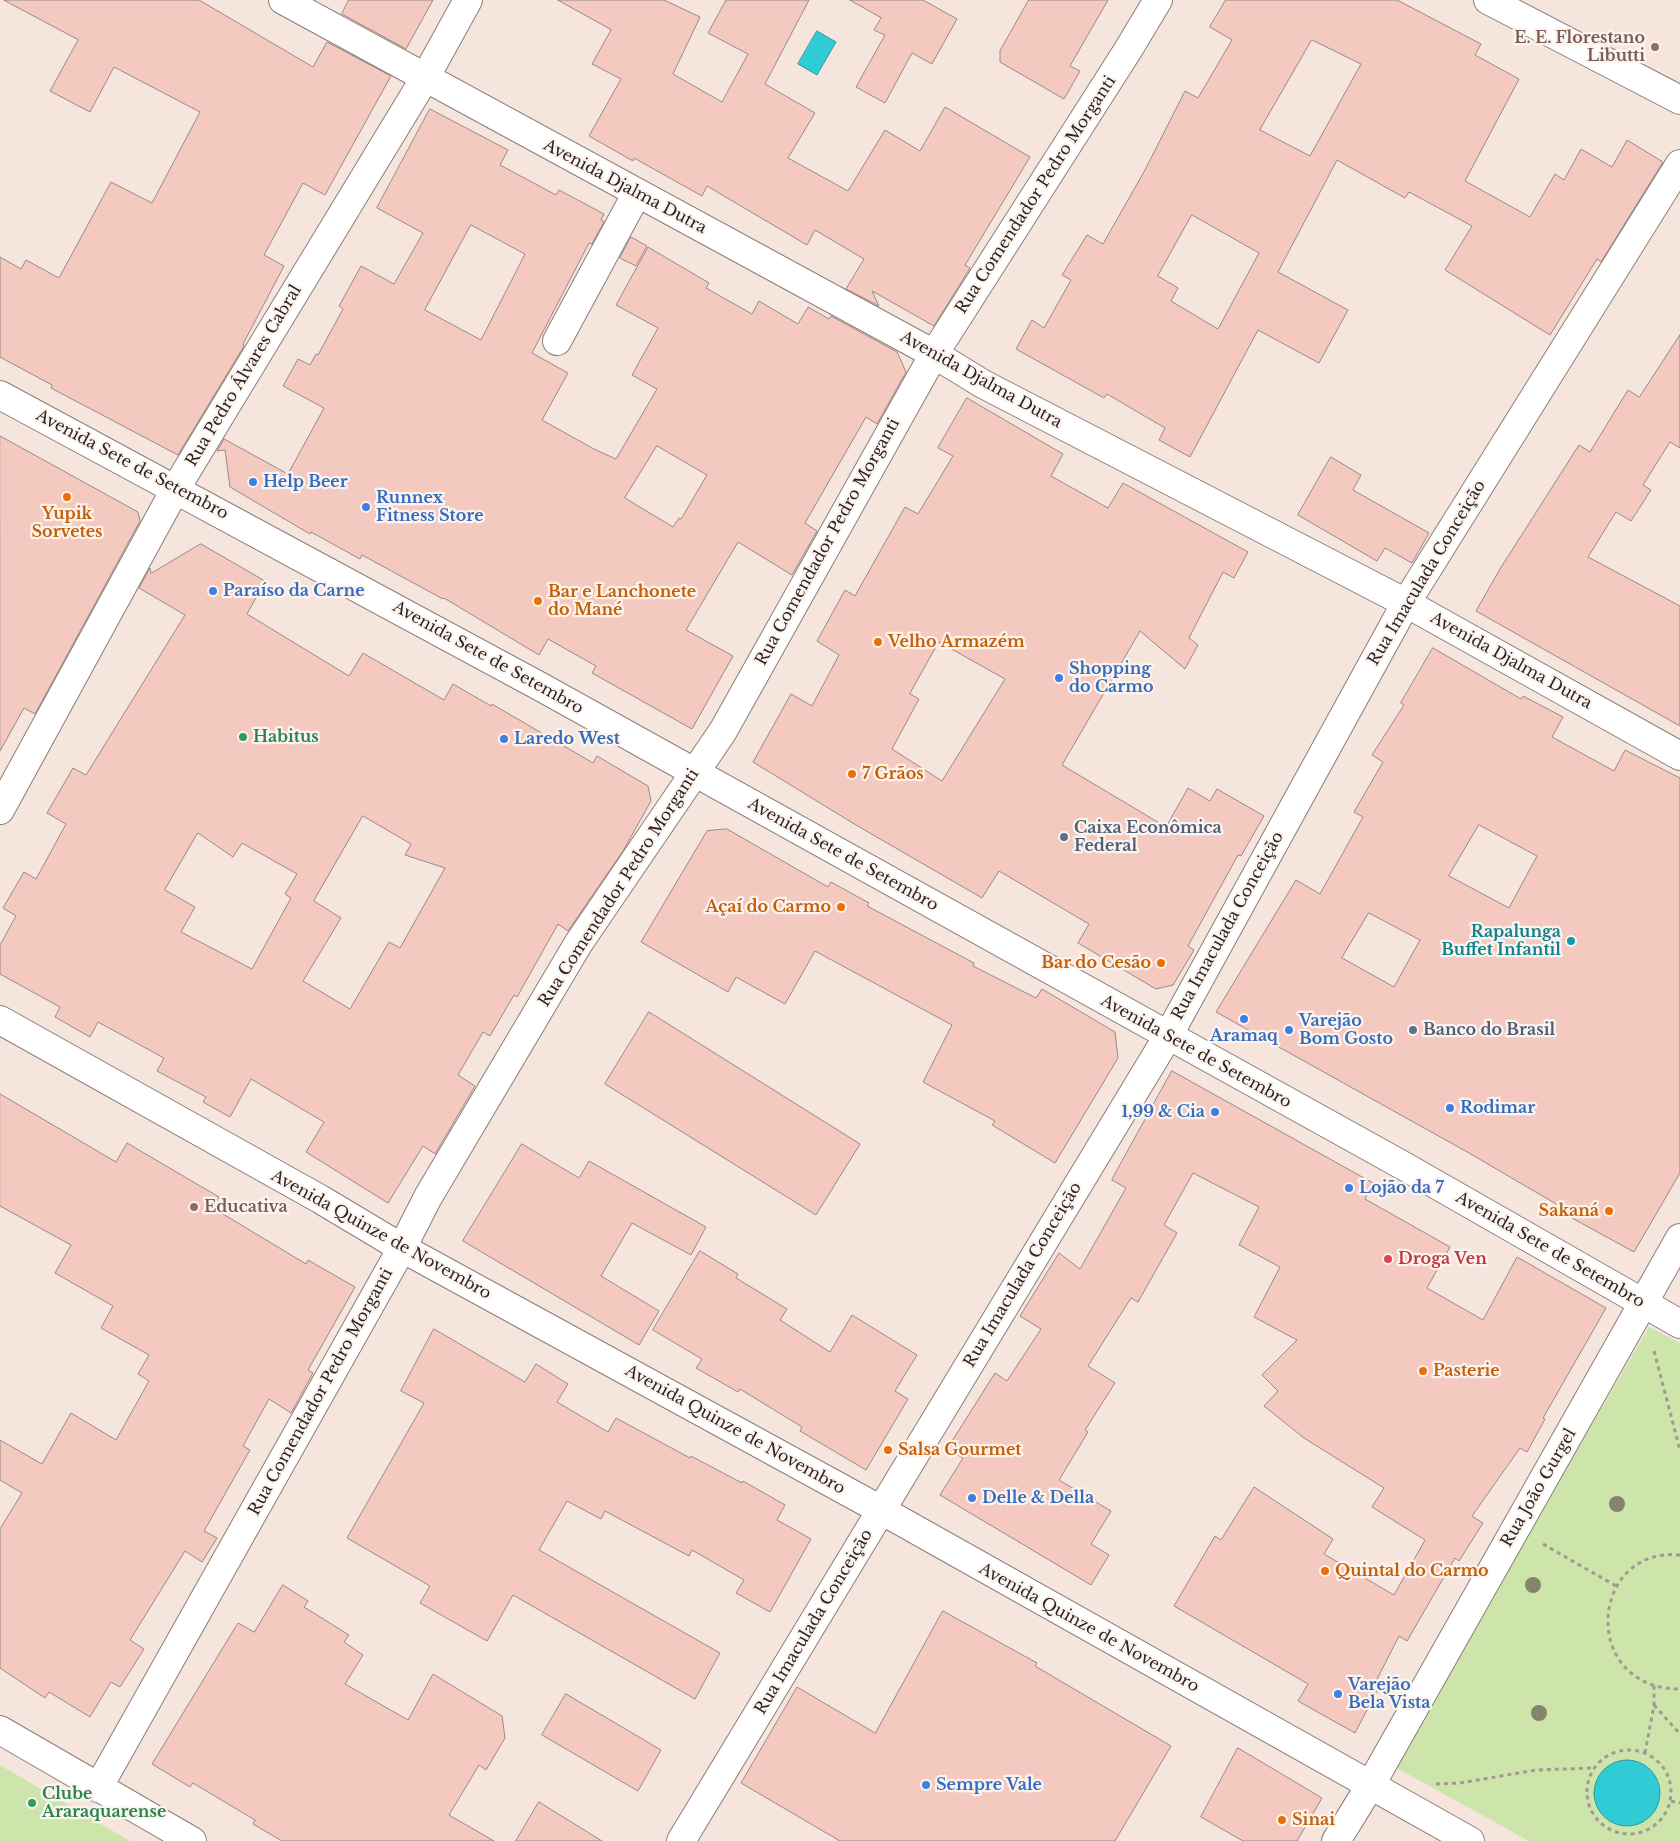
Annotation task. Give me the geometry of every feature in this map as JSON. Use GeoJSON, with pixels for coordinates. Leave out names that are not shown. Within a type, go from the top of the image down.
{"type":"FeatureCollection","features":[{"type":"Feature","properties":{"kind":"street","name":"Avenida Djalma Dutra"},"geometry":{"type":"LineString","coordinates":[[283,0],[934,354],[983,384],[1406,603],[1680,756]]}},
{"type":"Feature","properties":{"kind":"street","name":"Rua Pedro Álvares Cabral"},"geometry":{"type":"LineString","coordinates":[[0,810],[176,488],[425,78],[468,0]]}},
{"type":"Feature","properties":{"kind":"street","name":"Rua Comendador Pedro Morganti"},"geometry":{"type":"LineString","coordinates":[[98,1788],[402,1248],[428,1196],[578,944],[723,731],[934,354],[1158,0]]}},
{"type":"Feature","properties":{"kind":"street"},"geometry":{"type":"LineString","coordinates":[[1488,0],[1680,100]]}},
{"type":"Feature","properties":{"kind":"street","name":"Rua Imaculada Conceição"},"geometry":{"type":"LineString","coordinates":[[681,1841],[1168,1036],[1406,603],[1680,164]]}},
{"type":"Feature","properties":{"kind":"street"},"geometry":{"type":"LineString","coordinates":[[557,340],[637,193]]}},
{"type":"Feature","properties":{"kind":"street","name":"Avenida Sete de Setembro"},"geometry":{"type":"LineString","coordinates":[[0,395],[176,488],[694,772],[1402,1166],[1680,1324]]}},
{"type":"Feature","properties":{"kind":"street","name":"Avenida Quinze de Novembro"},"geometry":{"type":"LineString","coordinates":[[0,1020],[320,1199],[402,1248],[881,1510],[1470,1841]]}},
{"type":"Feature","properties":{"kind":"street","name":"Rua João Gurgel"},"geometry":{"type":"LineString","coordinates":[[1336,1841],[1370,1786],[1680,1238]]}},
{"type":"Feature","properties":{"kind":"street"},"geometry":{"type":"LineString","coordinates":[[0,1730],[192,1841]]}},
{"type":"Feature","properties":{"kind":"path"},"geometry":{"type":"LineString","coordinates":[[1643,1304],[1659,1375],[1680,1450]]}},
{"type":"Feature","properties":{"kind":"path"},"geometry":{"type":"LineString","coordinates":[[1516,1528],[1616,1586]]}},
{"type":"Feature","properties":{"kind":"path"},"geometry":{"type":"LineString","coordinates":[[1680,1556],[1670,1554],[1649,1559],[1630,1570],[1616,1586],[1608,1606],[1607,1628],[1612,1649],[1624,1667],[1641,1681],[1662,1689],[1680,1689]]}},
{"type":"Feature","properties":{"kind":"path"},"geometry":{"type":"LineString","coordinates":[[1646,1753],[1654,1705],[1654,1685]]}},
{"type":"Feature","properties":{"kind":"path"},"geometry":{"type":"LineString","coordinates":[[1654,1705],[1680,1734]]}},
{"type":"Feature","properties":{"kind":"path"},"geometry":{"type":"LineString","coordinates":[[1631,1749],[1646,1753],[1658,1761],[1667,1772],[1671,1786],[1671,1801],[1665,1815],[1656,1825],[1644,1832],[1631,1835],[1618,1833],[1601,1823],[1589,1807],[1587,1787],[1593,1768],[1603,1758],[1617,1751],[1631,1749]]}},
{"type":"Feature","properties":{"kind":"path"},"geometry":{"type":"LineString","coordinates":[[1430,1784],[1460,1783],[1536,1770],[1593,1768]]}},
{"type":"Feature","properties":{"kind":"path"},"geometry":{"type":"LineString","coordinates":[[1671,1801],[1680,1803]]}},
{"type":"Feature","properties":{"kind":"green space"},"geometry":{"type":"Polygon","coordinates":[[[1649,1327],[1680,1343],[1680,1841],[1529,1841],[1393,1766],[1649,1327]]]}},
{"type":"Feature","properties":{"kind":"green space","name":"Clube Araraquarense"},"geometry":{"type":"Polygon","coordinates":[[[0,1765],[130,1841],[0,1841],[0,1765]]]}},
{"type":"Feature","properties":{"kind":"water"},"geometry":{"type":"Polygon","coordinates":[[[817,31],[836,42],[817,75],[798,64],[817,31]]]}},
{"type":"Feature","properties":{"kind":"water"},"geometry":{"type":"Polygon","coordinates":[[[1627,1760],[1640,1762],[1650,1770],[1658,1780],[1660,1793],[1658,1806],[1650,1816],[1640,1824],[1627,1826],[1614,1824],[1604,1816],[1596,1806],[1594,1793],[1596,1780],[1604,1770],[1614,1762],[1627,1760]]]}},
{"type":"Feature","properties":{"kind":"building"},"geometry":{"type":"Polygon","coordinates":[[[4,0],[199,0],[313,67],[327,42],[391,76],[325,195],[303,183],[264,255],[284,266],[243,344],[244,346],[178,455],[51,388],[52,385],[0,357],[0,257],[21,269],[26,260],[59,278],[111,182],[152,203],[200,112],[114,67],[90,112],[50,91],[78,40],[4,0]]]}},
{"type":"Feature","properties":{"kind":"building"},"geometry":{"type":"Polygon","coordinates":[[[349,0],[433,0],[406,49],[342,14],[349,0]]]}},
{"type":"Feature","properties":{"kind":"building"},"geometry":{"type":"Polygon","coordinates":[[[558,0],[664,0],[700,17],[673,74],[722,102],[748,54],[708,33],[726,0],[809,0],[765,84],[815,113],[788,158],[848,191],[885,130],[920,151],[945,107],[1030,157],[965,265],[970,268],[934,326],[872,291],[879,306],[846,289],[864,259],[815,230],[807,245],[707,186],[702,196],[634,158],[633,161],[589,136],[621,79],[592,64],[611,30],[558,0]]]}},
{"type":"Feature","properties":{"kind":"building"},"geometry":{"type":"Polygon","coordinates":[[[850,0],[923,0],[957,19],[932,64],[912,53],[885,103],[856,87],[885,35],[874,30],[881,18],[850,0]]]}},
{"type":"Feature","properties":{"kind":"building"},"geometry":{"type":"Polygon","coordinates":[[[1029,0],[1108,0],[1070,66],[1080,71],[1064,99],[1000,62],[1000,51],[1029,0]]]}},
{"type":"Feature","properties":{"kind":"building"},"geometry":{"type":"Polygon","coordinates":[[[1226,0],[1397,0],[1481,44],[1475,55],[1519,79],[1465,181],[1530,217],[1555,174],[1564,180],[1581,149],[1612,167],[1627,140],[1663,162],[1601,262],[1597,259],[1550,335],[1445,270],[1472,226],[1409,192],[1405,198],[1337,160],[1278,272],[1348,310],[1319,363],[1258,330],[1190,457],[1159,440],[1165,428],[1107,394],[1104,398],[1016,349],[1032,320],[1044,328],[1071,280],[1062,275],[1087,235],[1103,244],[1145,170],[1185,91],[1198,98],[1232,40],[1210,27],[1226,0]],[[1312,40],[1260,130],[1310,156],[1361,64],[1312,40]],[[1192,215],[1158,276],[1178,288],[1171,301],[1218,329],[1259,253],[1192,215]]]}},
{"type":"Feature","properties":{"kind":"building"},"geometry":{"type":"Polygon","coordinates":[[[430,109],[508,150],[500,165],[556,195],[559,190],[604,214],[601,220],[604,222],[592,244],[589,243],[532,353],[568,373],[542,420],[616,459],[657,389],[632,375],[658,328],[616,305],[648,247],[709,283],[706,288],[752,314],[759,301],[798,324],[808,307],[829,319],[831,316],[897,352],[906,372],[877,424],[866,417],[805,523],[817,531],[792,575],[738,542],[686,630],[733,656],[692,729],[592,673],[596,666],[548,639],[539,655],[444,598],[362,555],[360,559],[311,532],[310,534],[230,487],[225,450],[217,451],[224,439],[288,474],[324,408],[283,386],[298,359],[310,365],[316,354],[318,355],[343,309],[339,306],[361,266],[394,284],[423,233],[377,208],[430,109]],[[471,225],[425,310],[481,340],[525,254],[471,225]],[[657,446],[625,498],[673,527],[679,518],[681,519],[707,475],[657,446]]]}},
{"type":"Feature","properties":{"kind":"building"},"geometry":{"type":"Polygon","coordinates":[[[631,237],[647,246],[636,266],[620,258],[631,237]]]}},
{"type":"Feature","properties":{"kind":"building"},"geometry":{"type":"Polygon","coordinates":[[[1680,335],[1680,448],[1670,442],[1643,485],[1651,490],[1631,521],[1616,512],[1588,557],[1680,606],[1680,726],[1476,611],[1500,569],[1579,445],[1590,452],[1628,390],[1639,397],[1680,335]]]}},
{"type":"Feature","properties":{"kind":"building"},"geometry":{"type":"Polygon","coordinates":[[[967,398],[1063,454],[1051,476],[1108,508],[1123,483],[1248,552],[1234,578],[1223,572],[1189,638],[1198,645],[1185,669],[1140,631],[1062,765],[1166,827],[1188,788],[1210,801],[1217,789],[1264,816],[1241,856],[1238,855],[1188,946],[1194,950],[1173,985],[1156,989],[1078,943],[1089,924],[999,871],[982,898],[856,825],[753,762],[791,694],[812,706],[839,655],[817,641],[845,590],[855,596],[905,507],[918,514],[953,456],[938,448],[967,398]],[[939,642],[910,694],[919,699],[892,749],[942,781],[1005,679],[939,642]]]}},
{"type":"Feature","properties":{"kind":"building"},"geometry":{"type":"Polygon","coordinates":[[[0,436],[138,512],[140,521],[35,714],[24,708],[0,751],[0,436]]]}},
{"type":"Feature","properties":{"kind":"building"},"geometry":{"type":"Polygon","coordinates":[[[1331,457],[1361,475],[1353,490],[1429,533],[1412,563],[1385,548],[1377,561],[1298,515],[1331,457]]]}},
{"type":"Feature","properties":{"kind":"building"},"geometry":{"type":"Polygon","coordinates":[[[201,544],[265,581],[247,614],[349,676],[363,653],[444,700],[453,684],[491,706],[492,704],[593,763],[597,756],[648,786],[651,801],[623,851],[568,931],[558,924],[517,997],[514,995],[490,1036],[483,1032],[458,1075],[475,1086],[435,1154],[423,1146],[388,1203],[306,1152],[324,1122],[251,1079],[230,1117],[203,1102],[206,1097],[157,1071],[164,1058],[98,1022],[90,1037],[55,1017],[60,1007],[0,974],[0,945],[16,916],[3,908],[24,872],[36,879],[66,824],[47,813],[73,768],[86,775],[185,615],[139,588],[150,568],[151,573],[201,544]],[[363,816],[314,901],[341,918],[303,981],[350,1009],[389,942],[400,948],[445,868],[405,855],[411,844],[363,816]],[[198,833],[165,890],[195,907],[181,932],[252,969],[291,898],[285,894],[297,874],[242,843],[233,857],[198,833]]]}},
{"type":"Feature","properties":{"kind":"building"},"geometry":{"type":"Polygon","coordinates":[[[1433,648],[1521,699],[1523,696],[1563,717],[1552,737],[1614,771],[1625,750],[1680,778],[1680,1173],[1634,1252],[1561,1212],[1563,1208],[1469,1153],[1216,1012],[1296,880],[1320,894],[1363,817],[1354,812],[1383,762],[1372,755],[1404,705],[1401,703],[1433,648]],[[1479,825],[1449,876],[1509,908],[1537,856],[1479,825]],[[1369,913],[1342,958],[1394,987],[1420,940],[1369,913]]]}},
{"type":"Feature","properties":{"kind":"building"},"geometry":{"type":"Polygon","coordinates":[[[727,829],[828,887],[831,882],[869,903],[867,906],[974,963],[973,966],[1036,998],[1042,989],[1115,1032],[1118,1058],[1055,1163],[992,1125],[995,1121],[923,1082],[952,1025],[815,951],[785,1004],[736,977],[728,992],[641,942],[707,831],[727,829]]]}},
{"type":"Feature","properties":{"kind":"building"},"geometry":{"type":"Polygon","coordinates":[[[649,1012],[860,1144],[816,1215],[605,1084],[649,1012]]]}},
{"type":"Feature","properties":{"kind":"building"},"geometry":{"type":"Polygon","coordinates":[[[1172,1071],[1373,1183],[1365,1199],[1450,1247],[1427,1288],[1483,1320],[1517,1257],[1606,1308],[1543,1418],[1545,1419],[1527,1452],[1520,1448],[1472,1516],[1483,1523],[1459,1561],[1455,1558],[1407,1641],[1399,1636],[1374,1685],[1379,1687],[1355,1733],[1298,1701],[1308,1684],[1174,1606],[1215,1536],[1221,1540],[1254,1487],[1333,1539],[1324,1554],[1394,1595],[1425,1540],[1372,1507],[1384,1488],[1304,1438],[1264,1406],[1278,1391],[1262,1375],[1297,1340],[1254,1317],[1280,1267],[1239,1245],[1259,1207],[1193,1173],[1164,1225],[1177,1233],[1138,1302],[1131,1298],[1088,1366],[1115,1383],[1085,1430],[1088,1432],[1059,1480],[1111,1511],[1091,1544],[1109,1555],[1091,1585],[940,1495],[963,1458],[947,1449],[995,1373],[1007,1381],[1041,1329],[1020,1316],[1059,1253],[1080,1269],[1126,1188],[1112,1180],[1172,1071]]]}},
{"type":"Feature","properties":{"kind":"building"},"geometry":{"type":"Polygon","coordinates":[[[0,1094],[116,1162],[127,1143],[219,1197],[213,1208],[306,1264],[308,1260],[355,1287],[308,1370],[313,1373],[291,1413],[269,1399],[243,1446],[250,1450],[204,1531],[217,1538],[202,1562],[185,1551],[130,1640],[144,1649],[120,1687],[111,1682],[90,1717],[49,1692],[45,1698],[0,1668],[0,1529],[22,1493],[0,1480],[0,1440],[42,1464],[71,1413],[116,1440],[149,1381],[138,1374],[149,1355],[101,1328],[113,1306],[55,1273],[71,1245],[0,1206],[0,1094]]]}},
{"type":"Feature","properties":{"kind":"building"},"geometry":{"type":"Polygon","coordinates":[[[522,1144],[579,1178],[589,1161],[706,1227],[691,1255],[632,1223],[601,1276],[659,1311],[639,1345],[463,1241],[522,1144]]]}},
{"type":"Feature","properties":{"kind":"building"},"geometry":{"type":"Polygon","coordinates":[[[700,1251],[738,1274],[736,1278],[787,1309],[780,1320],[830,1352],[852,1315],[917,1355],[895,1391],[908,1399],[866,1470],[800,1431],[802,1427],[740,1389],[738,1392],[696,1368],[702,1359],[653,1330],[700,1251]]]}},
{"type":"Feature","properties":{"kind":"building"},"geometry":{"type":"Polygon","coordinates":[[[434,1329],[525,1382],[536,1364],[568,1384],[557,1402],[608,1432],[616,1418],[690,1458],[691,1456],[742,1483],[743,1481],[785,1505],[777,1520],[811,1539],[770,1612],[736,1593],[744,1580],[692,1550],[689,1556],[605,1511],[601,1519],[567,1501],[539,1550],[720,1653],[695,1699],[513,1595],[487,1641],[420,1603],[430,1586],[347,1538],[424,1403],[401,1391],[434,1329]]]}},
{"type":"Feature","properties":{"kind":"building"},"geometry":{"type":"Polygon","coordinates":[[[283,1585],[308,1601],[304,1607],[349,1635],[344,1642],[363,1655],[345,1684],[408,1720],[433,1674],[502,1716],[505,1738],[486,1770],[479,1765],[449,1815],[494,1841],[282,1841],[253,1824],[255,1820],[193,1783],[190,1787],[152,1764],[238,1623],[254,1632],[283,1585]]]}},
{"type":"Feature","properties":{"kind":"building"},"geometry":{"type":"Polygon","coordinates":[[[943,1611],[1037,1663],[1035,1666],[1171,1746],[1115,1841],[840,1841],[741,1783],[797,1687],[875,1733],[943,1611]]]}},
{"type":"Feature","properties":{"kind":"building"},"geometry":{"type":"Polygon","coordinates":[[[566,1694],[661,1750],[638,1791],[542,1735],[566,1694]]]}},
{"type":"Feature","properties":{"kind":"building"},"geometry":{"type":"Polygon","coordinates":[[[1238,1748],[1322,1798],[1297,1841],[1243,1841],[1201,1817],[1238,1748]]]}},
{"type":"Feature","properties":{"kind":"building"},"geometry":{"type":"Polygon","coordinates":[[[539,1802],[602,1841],[516,1841],[539,1802]]]}},
{"type":"Feature","properties":{"kind":"place","name":"E. E. Florestano Libutti"},"geometry":{"type":"Point","coordinates":[1655,47]}},
{"type":"Feature","properties":{"kind":"place","name":"Help Beer"},"geometry":{"type":"Point","coordinates":[253,482]}},
{"type":"Feature","properties":{"kind":"place","name":"Yupik Sorvetes"},"geometry":{"type":"Point","coordinates":[67,497]}},
{"type":"Feature","properties":{"kind":"place","name":"Runnex Fitness Store"},"geometry":{"type":"Point","coordinates":[366,507]}},
{"type":"Feature","properties":{"kind":"place","name":"Paraíso da Carne"},"geometry":{"type":"Point","coordinates":[213,591]}},
{"type":"Feature","properties":{"kind":"place","name":"Bar e Lanchonete do Mané"},"geometry":{"type":"Point","coordinates":[538,601]}},
{"type":"Feature","properties":{"kind":"place","name":"Velho Armazém"},"geometry":{"type":"Point","coordinates":[878,642]}},
{"type":"Feature","properties":{"kind":"place","name":"Shopping do Carmo"},"geometry":{"type":"Point","coordinates":[1059,678]}},
{"type":"Feature","properties":{"kind":"place","name":"Habitus"},"geometry":{"type":"Point","coordinates":[243,737]}},
{"type":"Feature","properties":{"kind":"place","name":"Laredo West"},"geometry":{"type":"Point","coordinates":[504,739]}},
{"type":"Feature","properties":{"kind":"place","name":"7 Grãos"},"geometry":{"type":"Point","coordinates":[852,774]}},
{"type":"Feature","properties":{"kind":"place","name":"Caixa Econômica Federal"},"geometry":{"type":"Point","coordinates":[1064,837]}},
{"type":"Feature","properties":{"kind":"place","name":"Açaí do Carmo"},"geometry":{"type":"Point","coordinates":[841,907]}},
{"type":"Feature","properties":{"kind":"place","name":"Rapalunga Buffet Infantil"},"geometry":{"type":"Point","coordinates":[1571,941]}},
{"type":"Feature","properties":{"kind":"place","name":"Bar do Cesão"},"geometry":{"type":"Point","coordinates":[1161,963]}},
{"type":"Feature","properties":{"kind":"place","name":"Aramaq"},"geometry":{"type":"Point","coordinates":[1244,1019]}},
{"type":"Feature","properties":{"kind":"place","name":"Varejão Bom Gosto"},"geometry":{"type":"Point","coordinates":[1289,1030]}},
{"type":"Feature","properties":{"kind":"place","name":"Banco do Brasil"},"geometry":{"type":"Point","coordinates":[1413,1030]}},
{"type":"Feature","properties":{"kind":"place","name":"Rodimar"},"geometry":{"type":"Point","coordinates":[1450,1108]}},
{"type":"Feature","properties":{"kind":"place","name":"1,99 & Cia"},"geometry":{"type":"Point","coordinates":[1215,1112]}},
{"type":"Feature","properties":{"kind":"place","name":"Lojão da 7"},"geometry":{"type":"Point","coordinates":[1349,1188]}},
{"type":"Feature","properties":{"kind":"place","name":"Educativa"},"geometry":{"type":"Point","coordinates":[194,1207]}},
{"type":"Feature","properties":{"kind":"place","name":"Sakaná"},"geometry":{"type":"Point","coordinates":[1609,1211]}},
{"type":"Feature","properties":{"kind":"place","name":"Droga Ven"},"geometry":{"type":"Point","coordinates":[1388,1259]}},
{"type":"Feature","properties":{"kind":"place","name":"Pasterie"},"geometry":{"type":"Point","coordinates":[1423,1371]}},
{"type":"Feature","properties":{"kind":"place","name":"Salsa Gourmet"},"geometry":{"type":"Point","coordinates":[888,1450]}},
{"type":"Feature","properties":{"kind":"place","name":"Delle & Della"},"geometry":{"type":"Point","coordinates":[972,1498]}},
{"type":"Feature","properties":{"kind":"place","name":"Quintal do Carmo"},"geometry":{"type":"Point","coordinates":[1325,1571]}},
{"type":"Feature","properties":{"kind":"place","name":"Varejão Bela Vista"},"geometry":{"type":"Point","coordinates":[1338,1694]}},
{"type":"Feature","properties":{"kind":"place","name":"Sempre Vale"},"geometry":{"type":"Point","coordinates":[926,1785]}},
{"type":"Feature","properties":{"kind":"place","name":"Clube Araraquarense"},"geometry":{"type":"Point","coordinates":[32,1803]}},
{"type":"Feature","properties":{"kind":"place","name":"Sinai"},"geometry":{"type":"Point","coordinates":[1282,1820]}}]}
